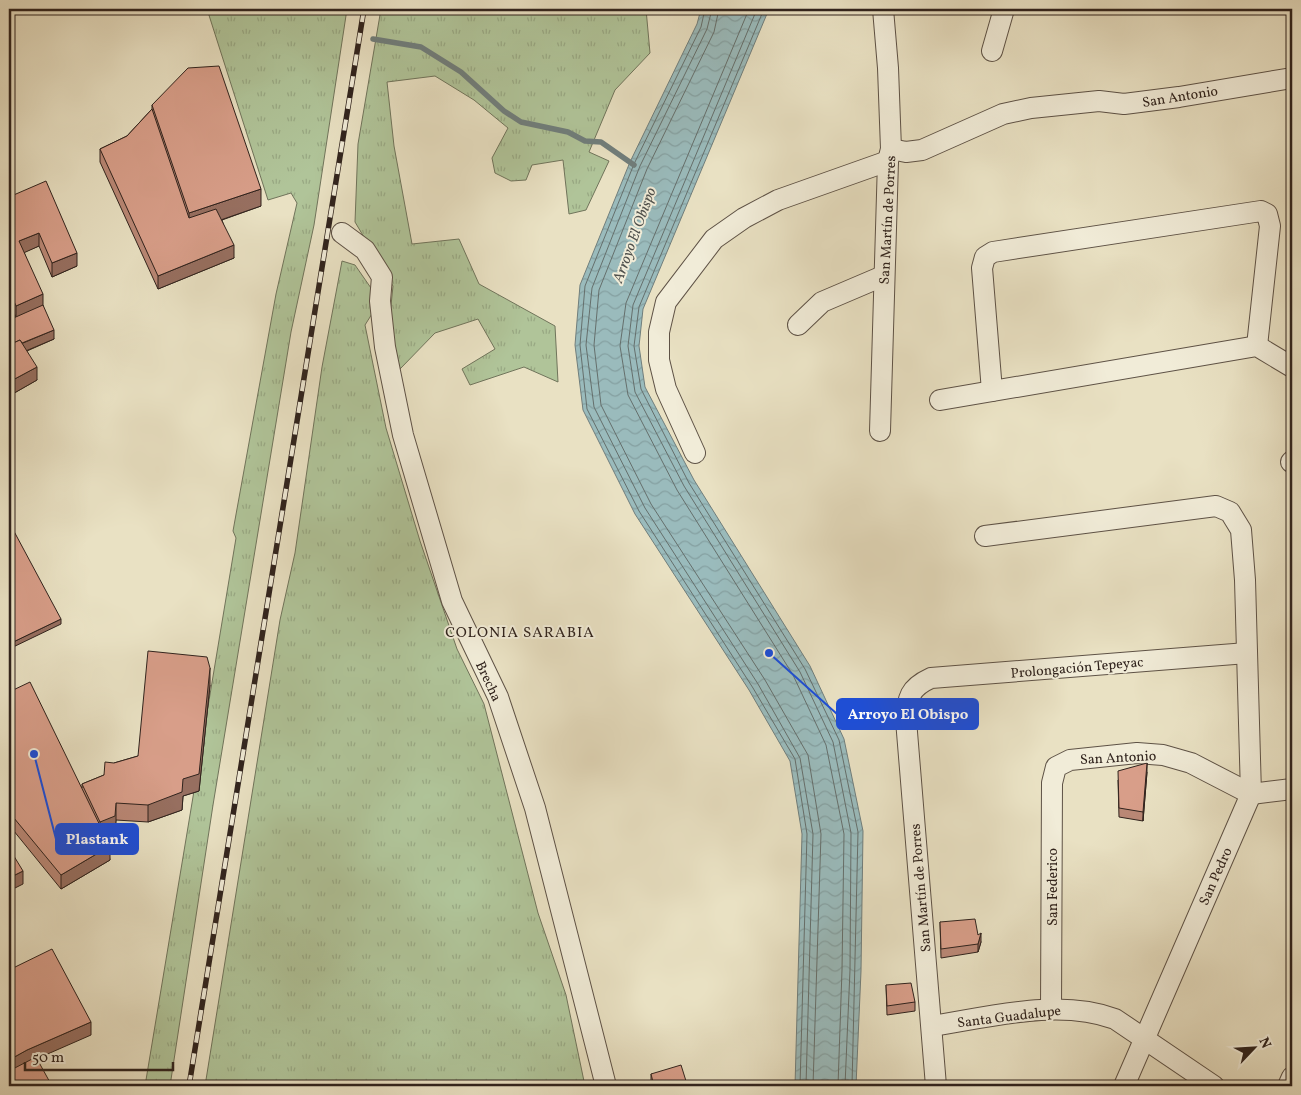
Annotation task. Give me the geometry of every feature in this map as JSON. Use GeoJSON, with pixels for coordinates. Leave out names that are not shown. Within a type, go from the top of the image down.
{"type":"FeatureCollection","features":[{"type":"Feature","properties":{"kind":"street","name":"San Martín de Porres"},"geometry":{"type":"LineString","coordinates":[[880,431],[883,276],[889,155],[888,68],[883,9]]}},
{"type":"Feature","properties":{"kind":"street"},"geometry":{"type":"LineString","coordinates":[[992,51],[1004,9]]}},
{"type":"Feature","properties":{"kind":"street","name":"San Antonio"},"geometry":{"type":"LineString","coordinates":[[889,155],[922,150],[1003,114],[1067,103],[1099,100],[1124,104],[1292,78]]}},
{"type":"Feature","properties":{"kind":"street"},"geometry":{"type":"LineString","coordinates":[[696,453],[666,389],[659,360],[659,332],[666,302],[714,239],[744,218],[778,200],[889,155]]}},
{"type":"Feature","properties":{"kind":"street"},"geometry":{"type":"LineString","coordinates":[[992,391],[982,268],[984,257],[993,252],[1261,211],[1267,214],[1270,226],[1257,346]]}},
{"type":"Feature","properties":{"kind":"street","name":"Brecha"},"geometry":{"type":"LineString","coordinates":[[342,233],[365,250],[382,277],[380,301],[385,347],[403,435],[452,601],[498,697],[535,808],[606,1086]]}},
{"type":"Feature","properties":{"kind":"street"},"geometry":{"type":"LineString","coordinates":[[798,325],[822,302],[883,276]]}},
{"type":"Feature","properties":{"kind":"street"},"geometry":{"type":"LineString","coordinates":[[940,400],[1257,346],[1292,367]]}},
{"type":"Feature","properties":{"kind":"street","name":"San Pedro"},"geometry":{"type":"LineString","coordinates":[[985,536],[1216,506],[1230,512],[1241,530],[1251,794],[1124,1086]]}},
{"type":"Feature","properties":{"kind":"street","name":"Prolongación Tepeyac"},"geometry":{"type":"LineString","coordinates":[[912,691],[918,684],[931,678],[1247,653]]}},
{"type":"Feature","properties":{"kind":"street","name":"San Martín de Porres"},"geometry":{"type":"LineString","coordinates":[[912,691],[907,703],[906,720],[936,1086]]}},
{"type":"Feature","properties":{"kind":"street","name":"San Antonio"},"geometry":{"type":"LineString","coordinates":[[1056,767],[1070,760],[1137,753],[1163,755],[1191,763],[1251,794]]}},
{"type":"Feature","properties":{"kind":"street","name":"San Federico"},"geometry":{"type":"LineString","coordinates":[[1051,1009],[1052,783],[1056,767]]}},
{"type":"Feature","properties":{"kind":"street"},"geometry":{"type":"LineString","coordinates":[[1251,794],[1292,789]]}},
{"type":"Feature","properties":{"kind":"street","name":"Santa Guadalupe"},"geometry":{"type":"LineString","coordinates":[[932,1026],[1051,1009],[1099,1013],[1115,1019],[1214,1086]]}},
{"type":"Feature","properties":{"kind":"street"},"geometry":{"type":"LineString","coordinates":[[1288,1086],[1292,1077]]}},
{"type":"Feature","properties":{"kind":"green space"},"geometry":{"type":"Polygon","coordinates":[[[207,9],[347,9],[314,225],[291,332],[213,805],[170,1086],[145,1086],[236,538],[233,531],[276,294],[297,203],[291,193],[268,200],[207,9]]]}},
{"type":"Feature","properties":{"kind":"green space"},"geometry":{"type":"Polygon","coordinates":[[[381,9],[646,9],[650,53],[615,90],[589,152],[609,161],[586,210],[569,214],[563,160],[532,165],[526,180],[511,181],[495,173],[492,158],[508,128],[474,100],[435,76],[387,82],[394,146],[412,244],[459,239],[479,284],[555,326],[558,382],[524,367],[470,385],[462,369],[495,349],[478,319],[435,333],[400,369],[389,325],[393,286],[355,222],[358,144],[381,9]]]}},
{"type":"Feature","properties":{"kind":"green space"},"geometry":{"type":"Polygon","coordinates":[[[342,261],[355,265],[380,301],[365,325],[386,428],[420,541],[457,649],[484,704],[538,913],[566,995],[585,1086],[205,1086],[280,620],[295,553],[322,367],[342,261]]]}},
{"type":"Feature","properties":{"kind":"water"},"geometry":{"type":"Polygon","coordinates":[[[701,9],[769,9],[643,309],[639,346],[645,387],[694,480],[810,666],[844,739],[863,831],[861,971],[856,1086],[795,1086],[802,834],[790,761],[749,690],[635,514],[583,410],[575,345],[580,285],[630,162],[697,24],[701,9]]]}},
{"type":"Feature","properties":{"kind":"building"},"geometry":{"type":"Polygon","coordinates":[[[219,66],[261,189],[189,213],[152,105],[188,68],[219,66]]]}},
{"type":"Feature","properties":{"kind":"building"},"geometry":{"type":"Polygon","coordinates":[[[152,109],[189,218],[216,209],[234,245],[158,276],[100,149],[127,136],[152,109]]]}},
{"type":"Feature","properties":{"kind":"building"},"geometry":{"type":"Polygon","coordinates":[[[46,181],[77,253],[52,263],[39,233],[19,241],[43,294],[16,306],[9,289],[9,197],[46,181]]]}},
{"type":"Feature","properties":{"kind":"building"},"geometry":{"type":"Polygon","coordinates":[[[43,305],[54,330],[22,343],[20,340],[9,345],[9,320],[43,305]]]}},
{"type":"Feature","properties":{"kind":"building"},"geometry":{"type":"Polygon","coordinates":[[[20,340],[37,367],[9,382],[9,345],[20,340]]]}},
{"type":"Feature","properties":{"kind":"building"},"geometry":{"type":"Polygon","coordinates":[[[9,522],[61,619],[9,644],[9,522]]]}},
{"type":"Feature","properties":{"kind":"building"},"geometry":{"type":"Polygon","coordinates":[[[148,651],[207,657],[210,668],[199,774],[183,779],[182,792],[148,805],[116,803],[115,816],[100,822],[82,784],[104,775],[105,762],[114,763],[138,756],[148,651]]]}},
{"type":"Feature","properties":{"kind":"building"},"geometry":{"type":"Polygon","coordinates":[[[30,682],[110,846],[61,875],[9,812],[9,692],[30,682]]]}},
{"type":"Feature","properties":{"kind":"building"},"geometry":{"type":"Polygon","coordinates":[[[1147,763],[1143,812],[1119,808],[1118,771],[1147,763]]]}},
{"type":"Feature","properties":{"kind":"building"},"geometry":{"type":"Polygon","coordinates":[[[9,848],[23,871],[9,878],[9,848]]]}},
{"type":"Feature","properties":{"kind":"building"},"geometry":{"type":"Polygon","coordinates":[[[975,919],[978,935],[981,933],[978,944],[941,949],[940,922],[975,919]]]}},
{"type":"Feature","properties":{"kind":"building"},"geometry":{"type":"Polygon","coordinates":[[[52,949],[91,1022],[27,1050],[9,1060],[9,970],[52,949]]]}},
{"type":"Feature","properties":{"kind":"building"},"geometry":{"type":"Polygon","coordinates":[[[911,983],[915,1002],[887,1006],[886,985],[911,983]]]}},
{"type":"Feature","properties":{"kind":"building"},"geometry":{"type":"Polygon","coordinates":[[[36,1057],[52,1086],[9,1086],[9,1071],[36,1057]]]}},
{"type":"Feature","properties":{"kind":"building"},"geometry":{"type":"Polygon","coordinates":[[[681,1065],[686,1081],[668,1086],[654,1086],[651,1074],[681,1065]]]}},
{"type":"Feature","properties":{"kind":"waterway"},"geometry":{"type":"LineString","coordinates":[[373,39],[421,47],[461,72],[504,111],[521,122],[568,132],[585,141],[601,142],[634,165]]}},
{"type":"Feature","properties":{"kind":"railway"},"geometry":{"type":"LineString","coordinates":[[189,1086],[364,9]]}},
{"type":"Feature","properties":{"kind":"place","name":"Arroyo El Obispo"},"geometry":{"type":"Point","coordinates":[769,653]}},
{"type":"Feature","properties":{"kind":"place","name":"Plastank"},"geometry":{"type":"Point","coordinates":[34,754]}},
{"type":"Feature","properties":{"kind":"district","name":"COLONIA SARABIA"},"geometry":{"type":"Point","coordinates":[520,632]}}]}
